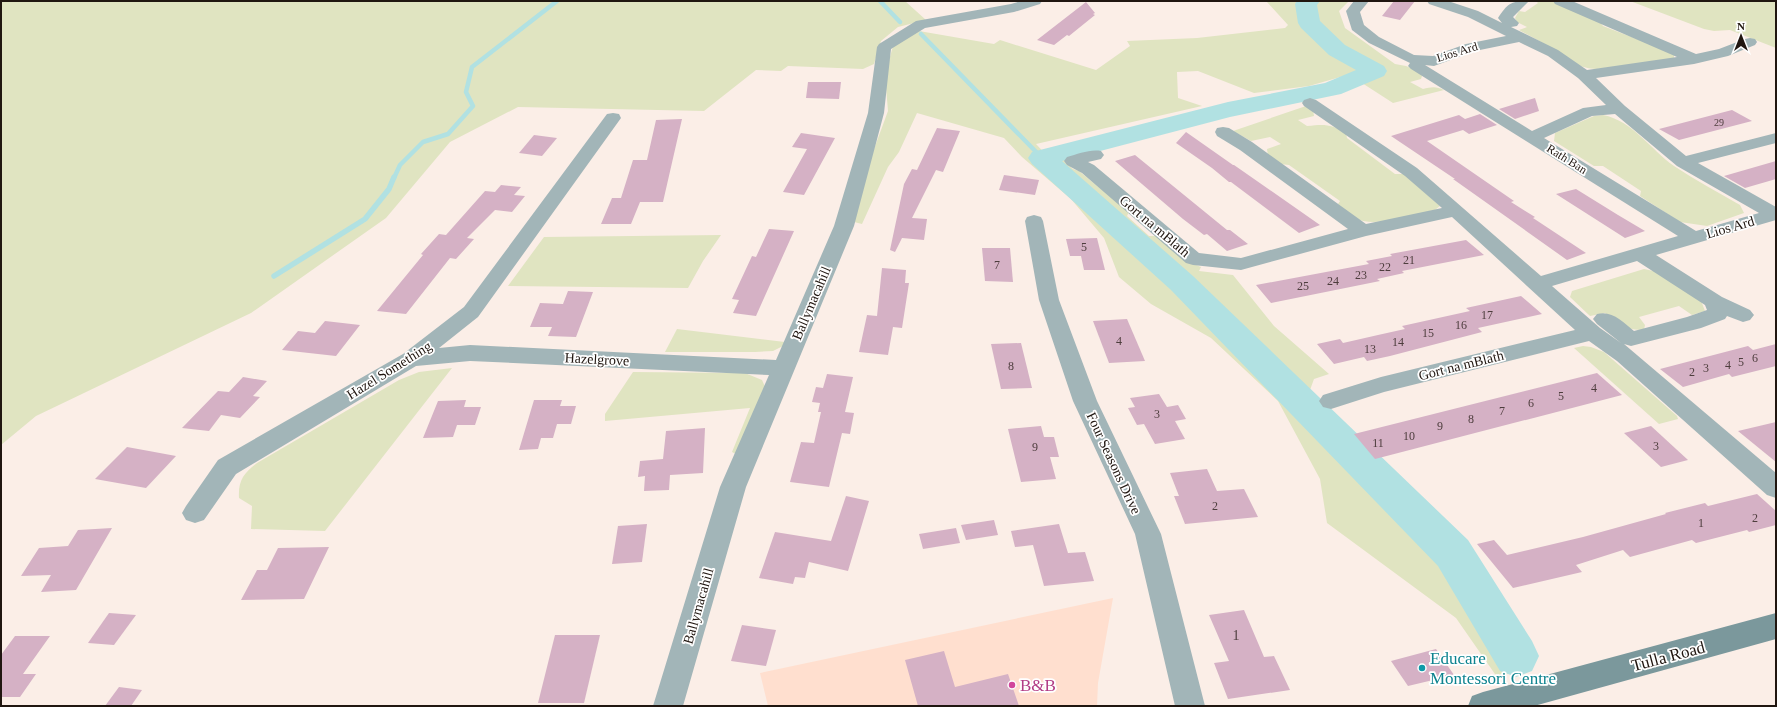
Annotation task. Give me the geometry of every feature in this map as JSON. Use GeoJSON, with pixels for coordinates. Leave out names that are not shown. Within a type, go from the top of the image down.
{"type":"FeatureCollection","features":[{"type":"Feature","properties":{"kind":"main road","name":"Tulla Road"},"geometry":{"type":"LineString","coordinates":[[1483,706],[1776,626]]}},
{"type":"Feature","properties":{"kind":"street","name":"Ballymacahill"},"geometry":{"type":"LineString","coordinates":[[668,706],[733,487],[844,226],[876,112],[884,47],[921,24],[1014,8],[1035,1]]}},
{"type":"Feature","properties":{"kind":"street","name":"Lios Ard"},"geometry":{"type":"LineString","coordinates":[[1362,1],[1353,11],[1357,27],[1374,40],[1411,59],[1434,60],[1471,47],[1522,37]]}},
{"type":"Feature","properties":{"kind":"street","name":"Lios Ard"},"geometry":{"type":"LineString","coordinates":[[1434,1],[1473,14],[1553,53],[1584,74],[1619,109],[1683,162],[1776,214]]}},
{"type":"Feature","properties":{"kind":"street"},"geometry":{"type":"LineString","coordinates":[[1512,23],[1505,18],[1513,8],[1522,1]]}},
{"type":"Feature","properties":{"kind":"street"},"geometry":{"type":"LineString","coordinates":[[1560,1],[1694,59]]}},
{"type":"Feature","properties":{"kind":"street"},"geometry":{"type":"LineString","coordinates":[[1584,74],[1694,59],[1723,53],[1750,42]]}},
{"type":"Feature","properties":{"kind":"street","name":"Rath Ban"},"geometry":{"type":"LineString","coordinates":[[1416,66],[1694,238]]}},
{"type":"Feature","properties":{"kind":"street"},"geometry":{"type":"LineString","coordinates":[[1423,85],[1440,81]]}},
{"type":"Feature","properties":{"kind":"street"},"geometry":{"type":"LineString","coordinates":[[1310,102],[1410,172],[1537,284],[1598,326],[1631,339],[1718,314],[1715,302]]}},
{"type":"Feature","properties":{"kind":"street"},"geometry":{"type":"LineString","coordinates":[[1532,137],[1589,111],[1619,109]]}},
{"type":"Feature","properties":{"kind":"street","name":"Hazel Something"},"geometry":{"type":"LineString","coordinates":[[195,513],[227,467],[411,358],[471,312],[613,118]]}},
{"type":"Feature","properties":{"kind":"street"},"geometry":{"type":"LineString","coordinates":[[1310,122],[1331,118]]}},
{"type":"Feature","properties":{"kind":"street"},"geometry":{"type":"LineString","coordinates":[[1223,132],[1253,144],[1363,231]]}},
{"type":"Feature","properties":{"kind":"street"},"geometry":{"type":"LineString","coordinates":[[1683,162],[1776,138]]}},
{"type":"Feature","properties":{"kind":"street","name":"Gort na mBlath"},"geometry":{"type":"LineString","coordinates":[[1095,155],[1073,161],[1088,169],[1193,259],[1241,264],[1363,231],[1456,211]]}},
{"type":"Feature","properties":{"kind":"street","name":"Lios Ard"},"geometry":{"type":"LineString","coordinates":[[1640,254],[1776,214]]}},
{"type":"Feature","properties":{"kind":"street","name":"Four Seasons Drive"},"geometry":{"type":"LineString","coordinates":[[1034,221],[1049,300],[1085,401],[1148,534],[1190,706]]}},
{"type":"Feature","properties":{"kind":"street"},"geometry":{"type":"LineString","coordinates":[[1537,284],[1640,254],[1715,302],[1743,315]]}},
{"type":"Feature","properties":{"kind":"street"},"geometry":{"type":"LineString","coordinates":[[1598,326],[1625,356],[1776,488]]}},
{"type":"Feature","properties":{"kind":"street","name":"Gort na mBlath"},"geometry":{"type":"LineString","coordinates":[[1331,401],[1381,385],[1598,326]]}},
{"type":"Feature","properties":{"kind":"street","name":"Hazelgrove"},"geometry":{"type":"LineString","coordinates":[[411,358],[470,353],[783,368]]}},
{"type":"Feature","properties":{"kind":"shaded area"},"geometry":{"type":"Polygon","coordinates":[[[1113,598],[1098,683],[1097,706],[768,706],[760,673],[1113,598]]]}},
{"type":"Feature","properties":{"kind":"green space"},"geometry":{"type":"Polygon","coordinates":[[[1,1],[905,1],[926,20],[898,27],[881,41],[874,64],[863,69],[788,66],[781,71],[756,70],[704,111],[518,107],[450,142],[386,218],[251,313],[36,416],[1,445],[1,1]]]}},
{"type":"Feature","properties":{"kind":"green space"},"geometry":{"type":"Polygon","coordinates":[[[1266,1],[1349,1],[1339,11],[1345,28],[1395,64],[1406,66],[1420,72],[1422,76],[1421,79],[1410,82],[1423,89],[1434,87],[1444,90],[1393,103],[1362,83],[1374,79],[1361,71],[1309,86],[1254,93],[1198,71],[1177,72],[1178,98],[1202,106],[1036,144],[1241,340],[1055,159],[1099,148],[1100,150],[1064,161],[1073,169],[1079,171],[1129,212],[1127,216],[1149,236],[1158,236],[1184,260],[1201,267],[1199,271],[1233,275],[1274,326],[1329,374],[1314,379],[1310,390],[1320,407],[1334,417],[1329,423],[1464,550],[1536,660],[1515,672],[1497,677],[1456,618],[1327,523],[1320,479],[1278,401],[1211,338],[1151,304],[1119,277],[1104,238],[1071,199],[1022,157],[1004,138],[917,113],[899,152],[888,167],[862,224],[854,222],[867,168],[888,111],[885,75],[893,46],[919,31],[994,44],[1000,40],[1096,70],[1130,46],[1127,41],[1197,38],[1285,28],[1288,25],[1266,1]]]}},
{"type":"Feature","properties":{"kind":"green space"},"geometry":{"type":"Polygon","coordinates":[[[1536,1],[1554,1],[1600,22],[1603,26],[1657,46],[1674,54],[1674,59],[1597,69],[1580,66],[1519,30],[1527,27],[1517,22],[1515,18],[1519,11],[1525,12],[1538,3],[1536,1]]]}},
{"type":"Feature","properties":{"kind":"green space"},"geometry":{"type":"Polygon","coordinates":[[[1630,1],[1776,1],[1776,48],[1730,30],[1714,31],[1704,29],[1630,1]]]}},
{"type":"Feature","properties":{"kind":"green space"},"geometry":{"type":"Polygon","coordinates":[[[1306,106],[1313,110],[1314,116],[1298,120],[1307,126],[1328,125],[1346,133],[1347,138],[1395,174],[1404,174],[1440,206],[1435,210],[1395,220],[1373,222],[1363,221],[1355,218],[1338,204],[1340,201],[1289,165],[1280,164],[1268,156],[1267,149],[1281,144],[1270,137],[1251,141],[1233,131],[1306,106]]]}},
{"type":"Feature","properties":{"kind":"green space"},"geometry":{"type":"Polygon","coordinates":[[[1603,115],[1614,118],[1632,129],[1674,166],[1740,205],[1744,213],[1707,226],[1680,222],[1640,196],[1641,191],[1603,166],[1594,166],[1554,141],[1555,133],[1594,116],[1603,115]]]}},
{"type":"Feature","properties":{"kind":"green space"},"geometry":{"type":"Polygon","coordinates":[[[721,235],[703,261],[688,288],[508,286],[544,237],[721,235]]]}},
{"type":"Feature","properties":{"kind":"green space"},"geometry":{"type":"Polygon","coordinates":[[[1644,269],[1658,272],[1700,298],[1705,311],[1692,315],[1679,306],[1639,317],[1645,325],[1644,330],[1638,330],[1623,326],[1614,321],[1605,313],[1590,316],[1570,297],[1572,291],[1644,269]]]}},
{"type":"Feature","properties":{"kind":"green space"},"geometry":{"type":"Polygon","coordinates":[[[677,329],[785,342],[783,346],[773,351],[665,352],[677,329]]]}},
{"type":"Feature","properties":{"kind":"green space"},"geometry":{"type":"Polygon","coordinates":[[[1583,346],[1591,347],[1604,352],[1677,416],[1678,419],[1659,424],[1574,348],[1583,346]]]}},
{"type":"Feature","properties":{"kind":"green space"},"geometry":{"type":"Polygon","coordinates":[[[452,368],[325,531],[251,529],[252,506],[239,498],[239,492],[241,482],[245,474],[252,467],[399,380],[419,372],[452,368]]]}},
{"type":"Feature","properties":{"kind":"green space"},"geometry":{"type":"Polygon","coordinates":[[[633,372],[745,373],[762,380],[766,389],[738,455],[732,452],[750,408],[605,421],[605,414],[633,372]]]}},
{"type":"Feature","properties":{"kind":"building"},"geometry":{"type":"Polygon","coordinates":[[[1394,1],[1415,1],[1400,20],[1382,16],[1394,1]]]}},
{"type":"Feature","properties":{"kind":"building"},"geometry":{"type":"Polygon","coordinates":[[[1086,2],[1095,15],[1069,36],[1067,35],[1054,45],[1037,40],[1086,2]]]}},
{"type":"Feature","properties":{"kind":"building"},"geometry":{"type":"Polygon","coordinates":[[[808,82],[841,82],[839,99],[806,98],[808,82]]]}},
{"type":"Feature","properties":{"kind":"building"},"geometry":{"type":"Polygon","coordinates":[[[1535,98],[1539,111],[1515,119],[1499,109],[1535,98]]]}},
{"type":"Feature","properties":{"kind":"building"},"geometry":{"type":"Polygon","coordinates":[[[1732,110],[1752,121],[1679,140],[1659,129],[1732,110]]]}},
{"type":"Feature","properties":{"kind":"building"},"geometry":{"type":"Polygon","coordinates":[[[1480,114],[1497,125],[1469,134],[1463,130],[1427,141],[1514,201],[1511,202],[1535,217],[1533,218],[1586,253],[1567,260],[1453,179],[1455,179],[1391,136],[1459,115],[1465,119],[1480,114]]]}},
{"type":"Feature","properties":{"kind":"building"},"geometry":{"type":"Polygon","coordinates":[[[682,119],[663,202],[640,202],[631,224],[601,224],[612,198],[621,198],[633,160],[647,160],[656,120],[682,119]]]}},
{"type":"Feature","properties":{"kind":"building"},"geometry":{"type":"Polygon","coordinates":[[[937,128],[960,131],[943,172],[936,170],[912,218],[927,219],[924,240],[902,238],[895,252],[890,250],[904,184],[912,169],[917,170],[937,128]]]}},
{"type":"Feature","properties":{"kind":"building"},"geometry":{"type":"Polygon","coordinates":[[[1186,132],[1320,225],[1299,233],[1176,143],[1186,132]]]}},
{"type":"Feature","properties":{"kind":"building"},"geometry":{"type":"Polygon","coordinates":[[[801,133],[835,138],[804,195],[783,192],[807,149],[792,147],[801,133]]]}},
{"type":"Feature","properties":{"kind":"building"},"geometry":{"type":"Polygon","coordinates":[[[534,135],[557,138],[542,156],[519,153],[534,135]]]}},
{"type":"Feature","properties":{"kind":"building"},"geometry":{"type":"Polygon","coordinates":[[[1135,155],[1227,230],[1230,230],[1248,244],[1227,251],[1207,234],[1204,235],[1183,219],[1115,161],[1135,155]]]}},
{"type":"Feature","properties":{"kind":"building"},"geometry":{"type":"Polygon","coordinates":[[[1776,161],[1776,179],[1745,188],[1724,176],[1776,161]]]}},
{"type":"Feature","properties":{"kind":"building"},"geometry":{"type":"Polygon","coordinates":[[[1004,175],[1039,180],[1035,195],[999,190],[1004,175]]]}},
{"type":"Feature","properties":{"kind":"building"},"geometry":{"type":"Polygon","coordinates":[[[501,185],[521,187],[514,195],[525,196],[512,212],[495,210],[467,238],[474,239],[456,259],[450,258],[406,314],[377,311],[423,255],[421,254],[439,234],[446,235],[485,191],[495,192],[501,185]]]}},
{"type":"Feature","properties":{"kind":"building"},"geometry":{"type":"Polygon","coordinates":[[[1576,189],[1645,231],[1625,238],[1556,194],[1576,189]]]}},
{"type":"Feature","properties":{"kind":"building"},"geometry":{"type":"Polygon","coordinates":[[[769,229],[794,231],[756,316],[733,313],[739,300],[732,299],[752,256],[756,257],[769,229]]]}},
{"type":"Feature","properties":{"kind":"building"},"geometry":{"type":"Polygon","coordinates":[[[1097,238],[1105,270],[1084,270],[1081,256],[1070,256],[1066,239],[1097,238]]]}},
{"type":"Feature","properties":{"kind":"building"},"geometry":{"type":"Polygon","coordinates":[[[1466,240],[1484,255],[1402,271],[1404,273],[1377,279],[1380,281],[1271,303],[1256,285],[1369,264],[1366,261],[1392,256],[1390,254],[1466,240]]]}},
{"type":"Feature","properties":{"kind":"building"},"geometry":{"type":"Polygon","coordinates":[[[982,248],[1010,248],[1013,282],[985,281],[982,248]]]}},
{"type":"Feature","properties":{"kind":"building"},"geometry":{"type":"Polygon","coordinates":[[[882,268],[906,270],[905,283],[909,283],[902,328],[893,327],[888,355],[859,352],[867,315],[877,316],[882,268]]]}},
{"type":"Feature","properties":{"kind":"building"},"geometry":{"type":"Polygon","coordinates":[[[568,291],[593,292],[576,337],[548,336],[552,327],[530,327],[540,303],[563,304],[568,291]]]}},
{"type":"Feature","properties":{"kind":"building"},"geometry":{"type":"Polygon","coordinates":[[[1521,296],[1542,314],[1478,328],[1482,332],[1390,356],[1367,361],[1364,357],[1334,364],[1317,344],[1340,339],[1343,343],[1405,329],[1402,326],[1470,311],[1466,308],[1521,296]]]}},
{"type":"Feature","properties":{"kind":"building"},"geometry":{"type":"Polygon","coordinates":[[[1127,319],[1145,361],[1109,363],[1093,321],[1127,319]]]}},
{"type":"Feature","properties":{"kind":"building"},"geometry":{"type":"Polygon","coordinates":[[[325,321],[360,325],[336,356],[282,350],[298,331],[315,333],[325,321]]]}},
{"type":"Feature","properties":{"kind":"building"},"geometry":{"type":"Polygon","coordinates":[[[1021,343],[1032,388],[1001,389],[991,344],[1021,343]]]}},
{"type":"Feature","properties":{"kind":"building"},"geometry":{"type":"Polygon","coordinates":[[[1776,344],[1776,366],[1732,377],[1729,374],[1683,387],[1660,369],[1748,346],[1753,350],[1776,344]]]}},
{"type":"Feature","properties":{"kind":"building"},"geometry":{"type":"Polygon","coordinates":[[[1597,373],[1622,395],[1375,459],[1354,434],[1597,373]]]}},
{"type":"Feature","properties":{"kind":"building"},"geometry":{"type":"Polygon","coordinates":[[[827,374],[853,377],[845,412],[854,413],[850,434],[842,433],[829,487],[790,482],[801,442],[814,443],[821,412],[818,412],[820,403],[812,402],[816,387],[823,388],[827,374]]]}},
{"type":"Feature","properties":{"kind":"building"},"geometry":{"type":"Polygon","coordinates":[[[243,377],[267,381],[253,396],[260,397],[240,418],[221,415],[209,431],[182,428],[218,391],[229,392],[243,377]]]}},
{"type":"Feature","properties":{"kind":"building"},"geometry":{"type":"Polygon","coordinates":[[[1159,394],[1167,407],[1178,405],[1186,419],[1175,421],[1185,439],[1155,444],[1144,424],[1137,425],[1128,408],[1135,407],[1130,398],[1159,394]]]}},
{"type":"Feature","properties":{"kind":"building"},"geometry":{"type":"Polygon","coordinates":[[[466,400],[464,407],[481,407],[475,425],[457,425],[453,437],[423,438],[438,401],[466,400]]]}},
{"type":"Feature","properties":{"kind":"building"},"geometry":{"type":"Polygon","coordinates":[[[534,400],[562,400],[560,406],[576,406],[571,424],[557,424],[553,438],[541,438],[538,449],[519,450],[534,400]]]}},
{"type":"Feature","properties":{"kind":"building"},"geometry":{"type":"Polygon","coordinates":[[[1776,422],[1776,462],[1738,431],[1776,422]]]}},
{"type":"Feature","properties":{"kind":"building"},"geometry":{"type":"Polygon","coordinates":[[[1041,426],[1044,437],[1054,437],[1059,457],[1050,457],[1056,479],[1021,482],[1008,429],[1041,426]]]}},
{"type":"Feature","properties":{"kind":"building"},"geometry":{"type":"Polygon","coordinates":[[[1651,426],[1688,460],[1661,467],[1624,433],[1651,426]]]}},
{"type":"Feature","properties":{"kind":"building"},"geometry":{"type":"Polygon","coordinates":[[[705,428],[703,473],[670,475],[669,490],[644,491],[645,476],[638,477],[640,461],[663,459],[666,431],[705,428]]]}},
{"type":"Feature","properties":{"kind":"building"},"geometry":{"type":"Polygon","coordinates":[[[127,447],[176,456],[146,488],[95,479],[127,447]]]}},
{"type":"Feature","properties":{"kind":"building"},"geometry":{"type":"Polygon","coordinates":[[[1207,469],[1217,491],[1244,489],[1258,517],[1185,524],[1174,496],[1179,496],[1170,473],[1207,469]]]}},
{"type":"Feature","properties":{"kind":"building"},"geometry":{"type":"Polygon","coordinates":[[[1757,494],[1776,511],[1776,525],[1749,532],[1747,530],[1696,543],[1692,540],[1630,557],[1623,550],[1576,565],[1582,572],[1513,588],[1477,544],[1494,540],[1507,555],[1583,537],[1705,503],[1708,506],[1757,494]]]}},
{"type":"Feature","properties":{"kind":"building"},"geometry":{"type":"Polygon","coordinates":[[[846,496],[869,501],[848,571],[809,562],[805,578],[795,577],[793,584],[759,578],[775,532],[831,541],[846,496]]]}},
{"type":"Feature","properties":{"kind":"building"},"geometry":{"type":"Polygon","coordinates":[[[994,520],[998,535],[966,540],[961,525],[994,520]]]}},
{"type":"Feature","properties":{"kind":"building"},"geometry":{"type":"Polygon","coordinates":[[[647,524],[642,562],[612,564],[618,526],[647,524]]]}},
{"type":"Feature","properties":{"kind":"building"},"geometry":{"type":"Polygon","coordinates":[[[1059,524],[1068,553],[1085,552],[1094,581],[1044,586],[1033,545],[1015,547],[1011,531],[1059,524]]]}},
{"type":"Feature","properties":{"kind":"building"},"geometry":{"type":"Polygon","coordinates":[[[112,528],[76,590],[41,592],[51,575],[21,576],[39,548],[68,546],[78,530],[112,528]]]}},
{"type":"Feature","properties":{"kind":"building"},"geometry":{"type":"Polygon","coordinates":[[[956,528],[960,543],[923,549],[919,534],[956,528]]]}},
{"type":"Feature","properties":{"kind":"building"},"geometry":{"type":"Polygon","coordinates":[[[329,547],[304,599],[241,600],[257,570],[267,570],[278,548],[329,547]]]}},
{"type":"Feature","properties":{"kind":"building"},"geometry":{"type":"Polygon","coordinates":[[[1244,610],[1264,657],[1274,656],[1290,690],[1228,699],[1214,663],[1229,661],[1209,615],[1244,610]]]}},
{"type":"Feature","properties":{"kind":"building"},"geometry":{"type":"Polygon","coordinates":[[[109,613],[136,615],[114,645],[88,643],[109,613]]]}},
{"type":"Feature","properties":{"kind":"building"},"geometry":{"type":"Polygon","coordinates":[[[742,625],[776,630],[766,666],[731,661],[742,625]]]}},
{"type":"Feature","properties":{"kind":"building"},"geometry":{"type":"Polygon","coordinates":[[[555,635],[600,635],[584,703],[538,703],[555,635]]]}},
{"type":"Feature","properties":{"kind":"building"},"geometry":{"type":"Polygon","coordinates":[[[15,636],[50,636],[23,674],[36,674],[20,697],[1,697],[1,655],[15,636]]]}},
{"type":"Feature","properties":{"kind":"building","name":"Educare Montessori Centre"},"geometry":{"type":"Polygon","coordinates":[[[1436,649],[1454,675],[1408,686],[1391,661],[1436,649]]]}},
{"type":"Feature","properties":{"kind":"building"},"geometry":{"type":"Polygon","coordinates":[[[944,651],[955,687],[1008,674],[1019,706],[918,706],[905,660],[944,651]]]}},
{"type":"Feature","properties":{"kind":"building"},"geometry":{"type":"Polygon","coordinates":[[[119,687],[142,690],[131,706],[105,706],[119,687]]]}},
{"type":"Feature","properties":{"kind":"waterway"},"geometry":{"type":"LineString","coordinates":[[394,178],[400,165],[423,142],[448,134],[473,106],[466,92],[472,67],[557,1]]}},
{"type":"Feature","properties":{"kind":"waterway"},"geometry":{"type":"LineString","coordinates":[[880,1],[900,22]]}},
{"type":"Feature","properties":{"kind":"waterway"},"geometry":{"type":"LineString","coordinates":[[1309,1],[1306,4],[1309,23],[1337,50],[1375,71],[1332,89],[1228,110],[1042,158],[1182,283],[1453,553],[1516,656]]}},
{"type":"Feature","properties":{"kind":"waterway"},"geometry":{"type":"LineString","coordinates":[[921,34],[1042,158]]}},
{"type":"Feature","properties":{"kind":"waterway"},"geometry":{"type":"LineString","coordinates":[[274,276],[365,219],[389,189],[394,177]]}},
{"type":"Feature","properties":{"kind":"place","name":"Educare Montessori Centre"},"geometry":{"type":"Point","coordinates":[1422,668]}},
{"type":"Feature","properties":{"kind":"place","name":"B&B"},"geometry":{"type":"Point","coordinates":[1012,685]}}]}
